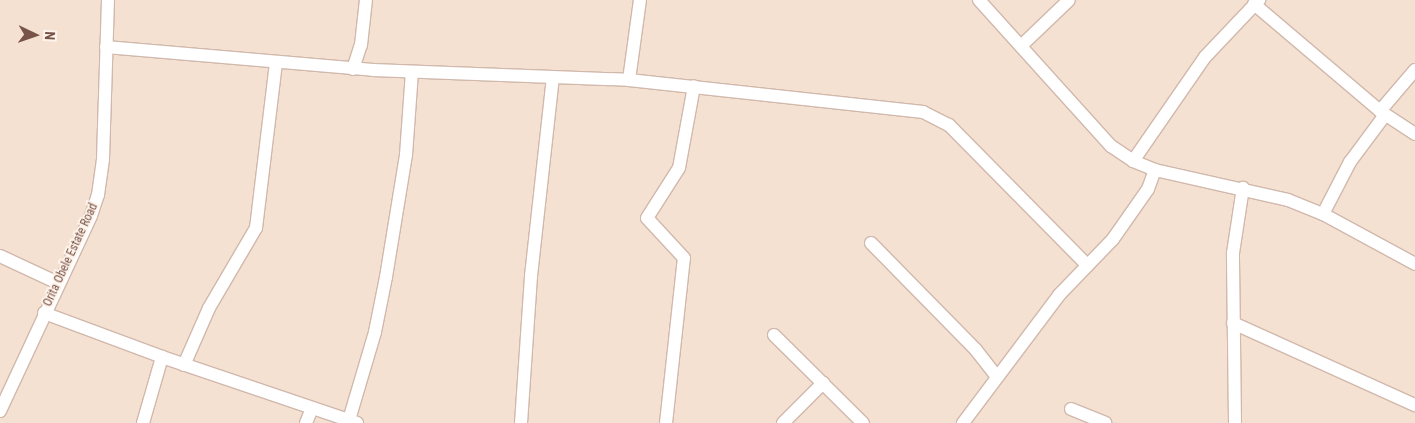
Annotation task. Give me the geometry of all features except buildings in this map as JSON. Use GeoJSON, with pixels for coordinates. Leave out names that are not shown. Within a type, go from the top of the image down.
{"type":"FeatureCollection","features":[{"type":"Feature","properties":{"kind":"street","name":"Orita Obele Estate Road"},"geometry":{"type":"LineString","coordinates":[[0,411],[44,312],[91,216],[98,195],[103,159],[108,0]]}},
{"type":"Feature","properties":{"kind":"street"},"geometry":{"type":"LineString","coordinates":[[352,69],[361,45],[366,0]]}},
{"type":"Feature","properties":{"kind":"street"},"geometry":{"type":"LineString","coordinates":[[629,80],[640,0]]}},
{"type":"Feature","properties":{"kind":"street"},"geometry":{"type":"LineString","coordinates":[[979,0],[1111,146],[1133,161],[1155,170],[1243,188],[1323,214],[1415,264]]}},
{"type":"Feature","properties":{"kind":"street"},"geometry":{"type":"LineString","coordinates":[[1021,46],[1069,0]]}},
{"type":"Feature","properties":{"kind":"street"},"geometry":{"type":"LineString","coordinates":[[1133,161],[1205,57],[1256,2],[1382,113],[1415,134]]}},
{"type":"Feature","properties":{"kind":"street"},"geometry":{"type":"LineString","coordinates":[[106,46],[352,69],[629,80],[905,110],[937,117],[1016,190],[1087,265]]}},
{"type":"Feature","properties":{"kind":"street"},"geometry":{"type":"LineString","coordinates":[[184,365],[209,308],[256,228],[276,62]]}},
{"type":"Feature","properties":{"kind":"street"},"geometry":{"type":"LineString","coordinates":[[1323,214],[1350,162],[1382,113],[1415,70]]}},
{"type":"Feature","properties":{"kind":"street"},"geometry":{"type":"LineString","coordinates":[[44,312],[184,365],[353,422],[386,278],[406,155],[412,72]]}},
{"type":"Feature","properties":{"kind":"street"},"geometry":{"type":"LineString","coordinates":[[521,423],[531,276],[553,78]]}},
{"type":"Feature","properties":{"kind":"street"},"geometry":{"type":"LineString","coordinates":[[666,423],[684,258],[647,218],[680,168],[694,86]]}},
{"type":"Feature","properties":{"kind":"street"},"geometry":{"type":"LineString","coordinates":[[964,423],[1034,325],[1118,232],[1148,189],[1155,170]]}},
{"type":"Feature","properties":{"kind":"street"},"geometry":{"type":"LineString","coordinates":[[1235,423],[1233,253],[1243,188]]}},
{"type":"Feature","properties":{"kind":"street"},"geometry":{"type":"LineString","coordinates":[[871,243],[976,350],[997,377]]}},
{"type":"Feature","properties":{"kind":"street"},"geometry":{"type":"LineString","coordinates":[[0,256],[58,283]]}},
{"type":"Feature","properties":{"kind":"street"},"geometry":{"type":"LineString","coordinates":[[1233,323],[1415,404]]}},
{"type":"Feature","properties":{"kind":"street"},"geometry":{"type":"LineString","coordinates":[[774,334],[863,423]]}},
{"type":"Feature","properties":{"kind":"street"},"geometry":{"type":"LineString","coordinates":[[143,423],[162,357]]}},
{"type":"Feature","properties":{"kind":"street"},"geometry":{"type":"LineString","coordinates":[[783,423],[823,383]]}},
{"type":"Feature","properties":{"kind":"street"},"geometry":{"type":"LineString","coordinates":[[306,423],[312,408]]}},
{"type":"Feature","properties":{"kind":"street"},"geometry":{"type":"LineString","coordinates":[[1071,409],[1105,423]]}},
{"type":"Feature","properties":{"kind":"shaded area"},"geometry":{"type":"Polygon","coordinates":[[[0,0],[1415,0],[1415,423],[0,423],[0,0]]]}}]}
